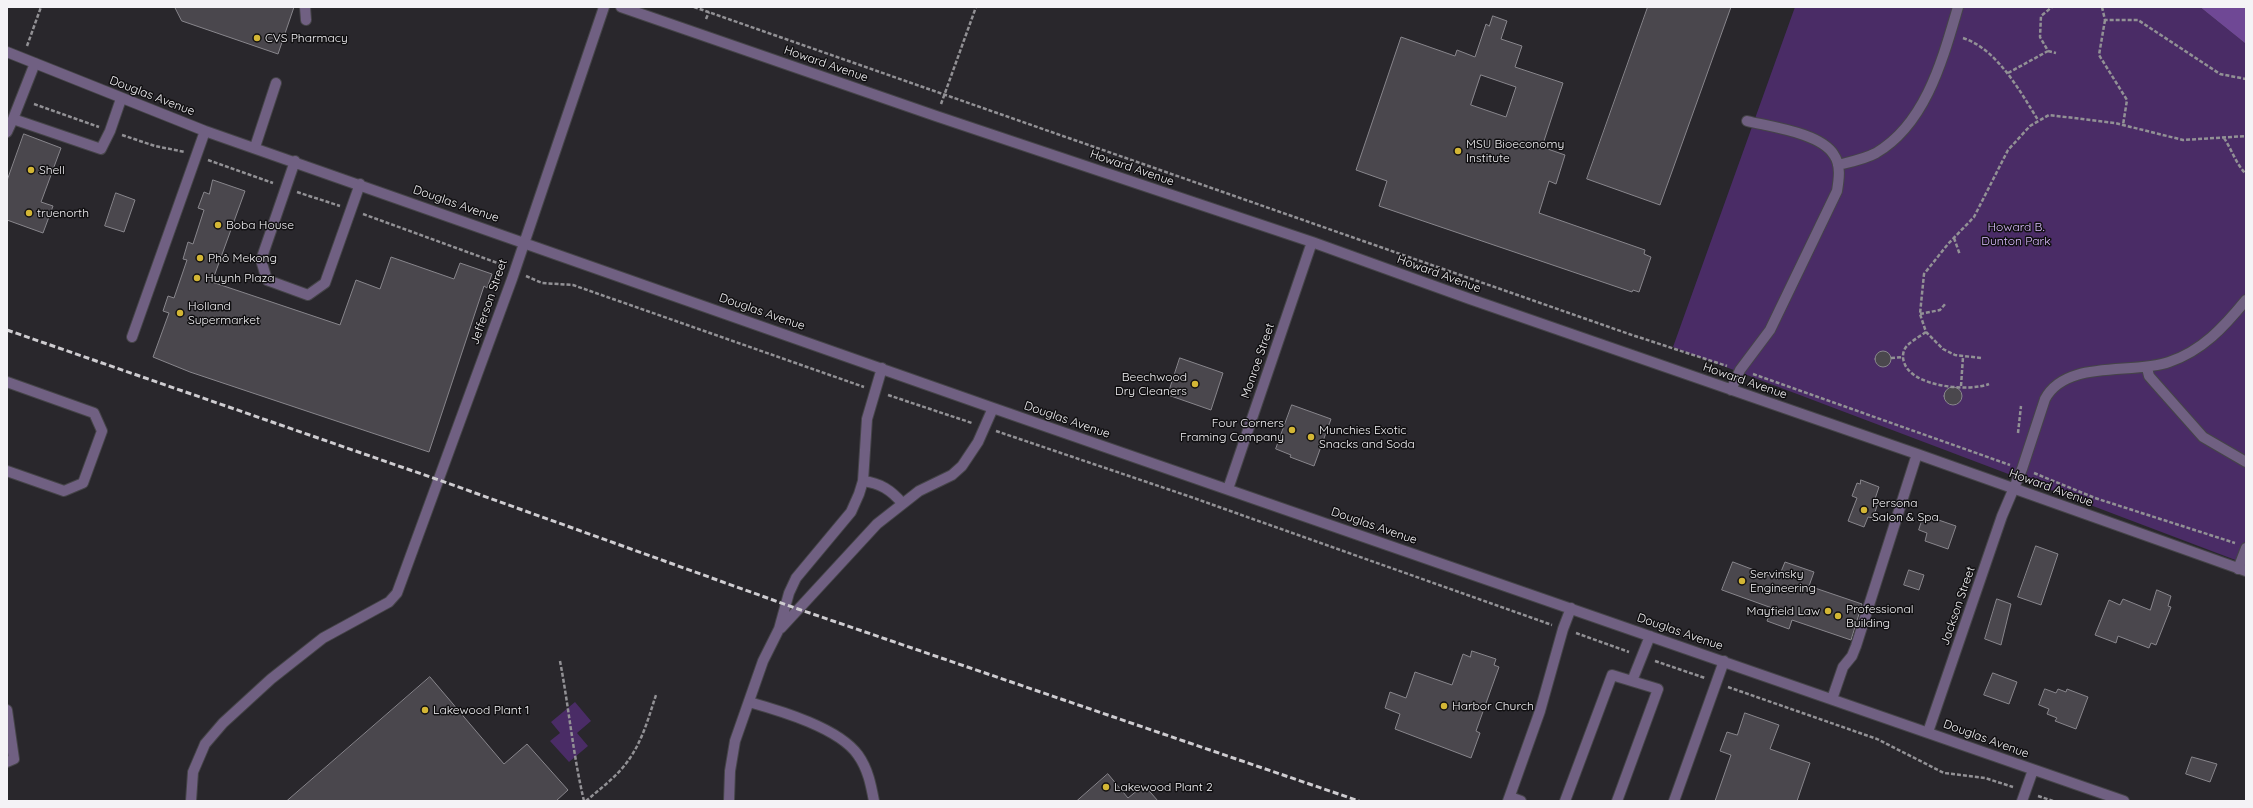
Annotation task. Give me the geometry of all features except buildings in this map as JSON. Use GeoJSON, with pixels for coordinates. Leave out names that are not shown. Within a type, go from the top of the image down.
{"type":"FeatureCollection","features":[{"type":"Feature","properties":{"kind":"street"},"geometry":{"type":"LineString","coordinates":[[305,7],[306,20]]}},
{"type":"Feature","properties":{"kind":"street","name":"Jefferson Street"},"geometry":{"type":"LineString","coordinates":[[191,801],[193,772],[206,744],[222,723],[270,679],[323,638],[389,602],[397,593],[524,241],[604,7]]}},
{"type":"Feature","properties":{"kind":"street","name":"Howard Avenue"},"geometry":{"type":"LineString","coordinates":[[621,7],[936,116],[1312,242],[1470,299],[2014,488],[2242,570]]}},
{"type":"Feature","properties":{"kind":"street"},"geometry":{"type":"LineString","coordinates":[[1838,165],[1875,154],[1888,145],[1912,119],[1921,105],[1945,51],[1958,7]]}},
{"type":"Feature","properties":{"kind":"street","name":"Douglas Avenue"},"geometry":{"type":"LineString","coordinates":[[7,52],[205,131],[256,147],[524,241],[993,408],[2124,801]]}},
{"type":"Feature","properties":{"kind":"street"},"geometry":{"type":"LineString","coordinates":[[7,132],[35,63]]}},
{"type":"Feature","properties":{"kind":"street"},"geometry":{"type":"LineString","coordinates":[[256,147],[276,84]]}},
{"type":"Feature","properties":{"kind":"street"},"geometry":{"type":"LineString","coordinates":[[13,119],[101,149],[110,131],[121,98]]}},
{"type":"Feature","properties":{"kind":"street"},"geometry":{"type":"LineString","coordinates":[[1731,390],[1740,370],[1770,330],[1834,198],[1839,179],[1838,165],[1835,155],[1828,147],[1806,136],[1747,121]]}},
{"type":"Feature","properties":{"kind":"street"},"geometry":{"type":"LineString","coordinates":[[132,337],[205,131]]}},
{"type":"Feature","properties":{"kind":"street"},"geometry":{"type":"LineString","coordinates":[[295,161],[261,260],[267,280],[308,295],[325,283],[360,184]]}},
{"type":"Feature","properties":{"kind":"street","name":"Monroe Street"},"geometry":{"type":"LineString","coordinates":[[1228,489],[1312,242]]}},
{"type":"Feature","properties":{"kind":"street","name":"Jackson Street"},"geometry":{"type":"LineString","coordinates":[[1928,732],[2002,516],[2022,469],[2046,398],[2054,387],[2071,376],[2104,370],[2147,368],[2170,362],[2210,340],[2220,331],[2246,300]]}},
{"type":"Feature","properties":{"kind":"street"},"geometry":{"type":"LineString","coordinates":[[729,801],[730,771],[735,742],[763,661],[779,629],[789,594],[796,578],[851,512],[863,481],[867,419],[882,368]]}},
{"type":"Feature","properties":{"kind":"street"},"geometry":{"type":"LineString","coordinates":[[2147,368],[2152,380],[2203,437],[2246,462]]}},
{"type":"Feature","properties":{"kind":"street"},"geometry":{"type":"LineString","coordinates":[[7,382],[94,413],[102,431],[83,483],[64,491],[7,471]]}},
{"type":"Feature","properties":{"kind":"street"},"geometry":{"type":"LineString","coordinates":[[779,629],[877,524],[919,491],[952,475],[962,466],[978,442],[993,408]]}},
{"type":"Feature","properties":{"kind":"street"},"geometry":{"type":"LineString","coordinates":[[1832,699],[1843,667],[1852,656],[1856,646],[1917,454]]}},
{"type":"Feature","properties":{"kind":"street"},"geometry":{"type":"LineString","coordinates":[[863,481],[883,486],[894,493],[902,503]]}},
{"type":"Feature","properties":{"kind":"street"},"geometry":{"type":"LineString","coordinates":[[2242,570],[2243,546]]}},
{"type":"Feature","properties":{"kind":"street"},"geometry":{"type":"LineString","coordinates":[[1521,801],[1509,799],[1540,711],[1563,628],[1571,608]]}},
{"type":"Feature","properties":{"kind":"street"},"geometry":{"type":"LineString","coordinates":[[1632,681],[1650,636]]}},
{"type":"Feature","properties":{"kind":"street"},"geometry":{"type":"LineString","coordinates":[[1674,801],[1715,682],[1724,661]]}},
{"type":"Feature","properties":{"kind":"street"},"geometry":{"type":"LineString","coordinates":[[1565,801],[1612,674],[1658,689],[1617,801]]}},
{"type":"Feature","properties":{"kind":"street"},"geometry":{"type":"LineString","coordinates":[[749,702],[777,710],[846,742],[857,754],[865,767],[874,801]]}},
{"type":"Feature","properties":{"kind":"street"},"geometry":{"type":"LineString","coordinates":[[7,710],[14,760],[7,762]]}},
{"type":"Feature","properties":{"kind":"street"},"geometry":{"type":"LineString","coordinates":[[2024,796],[2033,770]]}},
{"type":"Feature","properties":{"kind":"path"},"geometry":{"type":"LineString","coordinates":[[694,7],[1629,334],[1740,370],[2022,469],[2095,498],[2243,546]]}},
{"type":"Feature","properties":{"kind":"path"},"geometry":{"type":"LineString","coordinates":[[936,116],[976,7]]}},
{"type":"Feature","properties":{"kind":"path"},"geometry":{"type":"LineString","coordinates":[[2048,51],[2040,37],[2041,16],[2052,7]]}},
{"type":"Feature","properties":{"kind":"path"},"geometry":{"type":"LineString","coordinates":[[2102,7],[2105,20],[2099,55],[2126,100],[2123,125]]}},
{"type":"Feature","properties":{"kind":"path"},"geometry":{"type":"LineString","coordinates":[[706,20],[709,12]]}},
{"type":"Feature","properties":{"kind":"path"},"geometry":{"type":"LineString","coordinates":[[2105,20],[2138,20],[2220,74],[2246,79]]}},
{"type":"Feature","properties":{"kind":"path"},"geometry":{"type":"LineString","coordinates":[[1962,38],[1973,41],[2008,73],[2038,120]]}},
{"type":"Feature","properties":{"kind":"path"},"geometry":{"type":"LineString","coordinates":[[2008,73],[2048,51],[2056,53]]}},
{"type":"Feature","properties":{"kind":"path"},"geometry":{"type":"LineString","coordinates":[[39,106],[99,127]]}},
{"type":"Feature","properties":{"kind":"path"},"geometry":{"type":"LineString","coordinates":[[1981,358],[1954,355],[1943,349],[1926,332],[1920,314],[1924,274],[1974,217],[2008,150],[2038,120],[2049,115],[2123,125],[2183,140],[2246,136]]}},
{"type":"Feature","properties":{"kind":"path"},"geometry":{"type":"LineString","coordinates":[[126,136],[155,146],[182,151]]}},
{"type":"Feature","properties":{"kind":"path"},"geometry":{"type":"LineString","coordinates":[[2224,138],[2234,152],[2240,167],[2246,174]]}},
{"type":"Feature","properties":{"kind":"path"},"geometry":{"type":"LineString","coordinates":[[211,161],[270,182]]}},
{"type":"Feature","properties":{"kind":"path"},"geometry":{"type":"LineString","coordinates":[[294,191],[338,206]]}},
{"type":"Feature","properties":{"kind":"path"},"geometry":{"type":"LineString","coordinates":[[362,214],[492,260]]}},
{"type":"Feature","properties":{"kind":"path"},"geometry":{"type":"LineString","coordinates":[[1954,238],[1960,255]]}},
{"type":"Feature","properties":{"kind":"path"},"geometry":{"type":"LineString","coordinates":[[529,277],[542,283],[573,285],[859,386]]}},
{"type":"Feature","properties":{"kind":"path"},"geometry":{"type":"LineString","coordinates":[[1920,314],[1940,310],[1946,303]]}},
{"type":"Feature","properties":{"kind":"path"},"geometry":{"type":"LineString","coordinates":[[1926,332],[1909,344],[1903,357],[1906,368],[1923,381],[1940,385],[1953,387],[1980,387],[1989,384]]}},
{"type":"Feature","properties":{"kind":"path"},"geometry":{"type":"LineString","coordinates":[[1961,386],[1963,356]]}},
{"type":"Feature","properties":{"kind":"path"},"geometry":{"type":"LineString","coordinates":[[1891,358],[1903,357]]}},
{"type":"Feature","properties":{"kind":"path"},"geometry":{"type":"LineString","coordinates":[[891,396],[966,421]]}},
{"type":"Feature","properties":{"kind":"path"},"geometry":{"type":"LineString","coordinates":[[2017,439],[2021,406]]}},
{"type":"Feature","properties":{"kind":"path"},"geometry":{"type":"LineString","coordinates":[[1000,433],[1188,496],[1877,738],[1944,773],[1985,778],[2024,796],[2053,801]]}},
{"type":"Feature","properties":{"kind":"path"},"geometry":{"type":"LineString","coordinates":[[2008,464],[2011,458]]}},
{"type":"Feature","properties":{"kind":"path"},"geometry":{"type":"LineString","coordinates":[[560,661],[569,707],[576,766],[585,801],[611,780],[630,758],[642,734],[656,695]]}},
{"type":"Feature","properties":{"kind":"green space","name":"Howard B. Dunton Park"},"geometry":{"type":"Polygon","coordinates":[[[1795,7],[2200,7],[2246,44],[2246,564],[1673,347],[1795,7]]]}},
{"type":"Feature","properties":{"kind":"green space"},"geometry":{"type":"Polygon","coordinates":[[[575,702],[591,721],[577,733],[588,746],[569,762],[550,741],[560,733],[551,722],[575,702]]]}},
{"type":"Feature","properties":{"kind":"shaded area"},"geometry":{"type":"Polygon","coordinates":[[[2200,7],[2246,7],[2246,44],[2200,7]]]}},
{"type":"Feature","properties":{"kind":"railway"},"geometry":{"type":"LineString","coordinates":[[7,330],[439,480],[798,609],[1359,801]]}},
{"type":"Feature","properties":{"kind":"place","name":"CVS Pharmacy"},"geometry":{"type":"Point","coordinates":[257,38]}},
{"type":"Feature","properties":{"kind":"place","name":"MSU Bioeconomy Institute"},"geometry":{"type":"Point","coordinates":[1458,151]}},
{"type":"Feature","properties":{"kind":"place","name":"Shell"},"geometry":{"type":"Point","coordinates":[31,170]}},
{"type":"Feature","properties":{"kind":"place","name":"truenorth"},"geometry":{"type":"Point","coordinates":[29,213]}},
{"type":"Feature","properties":{"kind":"place","name":"Boba House"},"geometry":{"type":"Point","coordinates":[218,225]}},
{"type":"Feature","properties":{"kind":"place","name":"Phô Mekong"},"geometry":{"type":"Point","coordinates":[200,258]}},
{"type":"Feature","properties":{"kind":"place","name":"Huynh Plaza"},"geometry":{"type":"Point","coordinates":[197,278]}},
{"type":"Feature","properties":{"kind":"place","name":"Holland Supermarket"},"geometry":{"type":"Point","coordinates":[180,313]}},
{"type":"Feature","properties":{"kind":"place","name":"Beechwood Dry Cleaners"},"geometry":{"type":"Point","coordinates":[1195,384]}},
{"type":"Feature","properties":{"kind":"place","name":"Four Corners Framing Company"},"geometry":{"type":"Point","coordinates":[1292,430]}},
{"type":"Feature","properties":{"kind":"place","name":"Munchies Exotic Snacks and Soda"},"geometry":{"type":"Point","coordinates":[1311,437]}},
{"type":"Feature","properties":{"kind":"place","name":"Persona Salon & Spa"},"geometry":{"type":"Point","coordinates":[1864,510]}},
{"type":"Feature","properties":{"kind":"place","name":"Servinsky Engineering"},"geometry":{"type":"Point","coordinates":[1742,581]}},
{"type":"Feature","properties":{"kind":"place","name":"Mayfield Law"},"geometry":{"type":"Point","coordinates":[1828,611]}},
{"type":"Feature","properties":{"kind":"place","name":"Professional Building"},"geometry":{"type":"Point","coordinates":[1838,616]}},
{"type":"Feature","properties":{"kind":"place","name":"Harbor Church"},"geometry":{"type":"Point","coordinates":[1444,706]}},
{"type":"Feature","properties":{"kind":"place","name":"Lakewood Plant 1"},"geometry":{"type":"Point","coordinates":[425,710]}},
{"type":"Feature","properties":{"kind":"place","name":"Lakewood Plant 2"},"geometry":{"type":"Point","coordinates":[1106,787]}}]}
